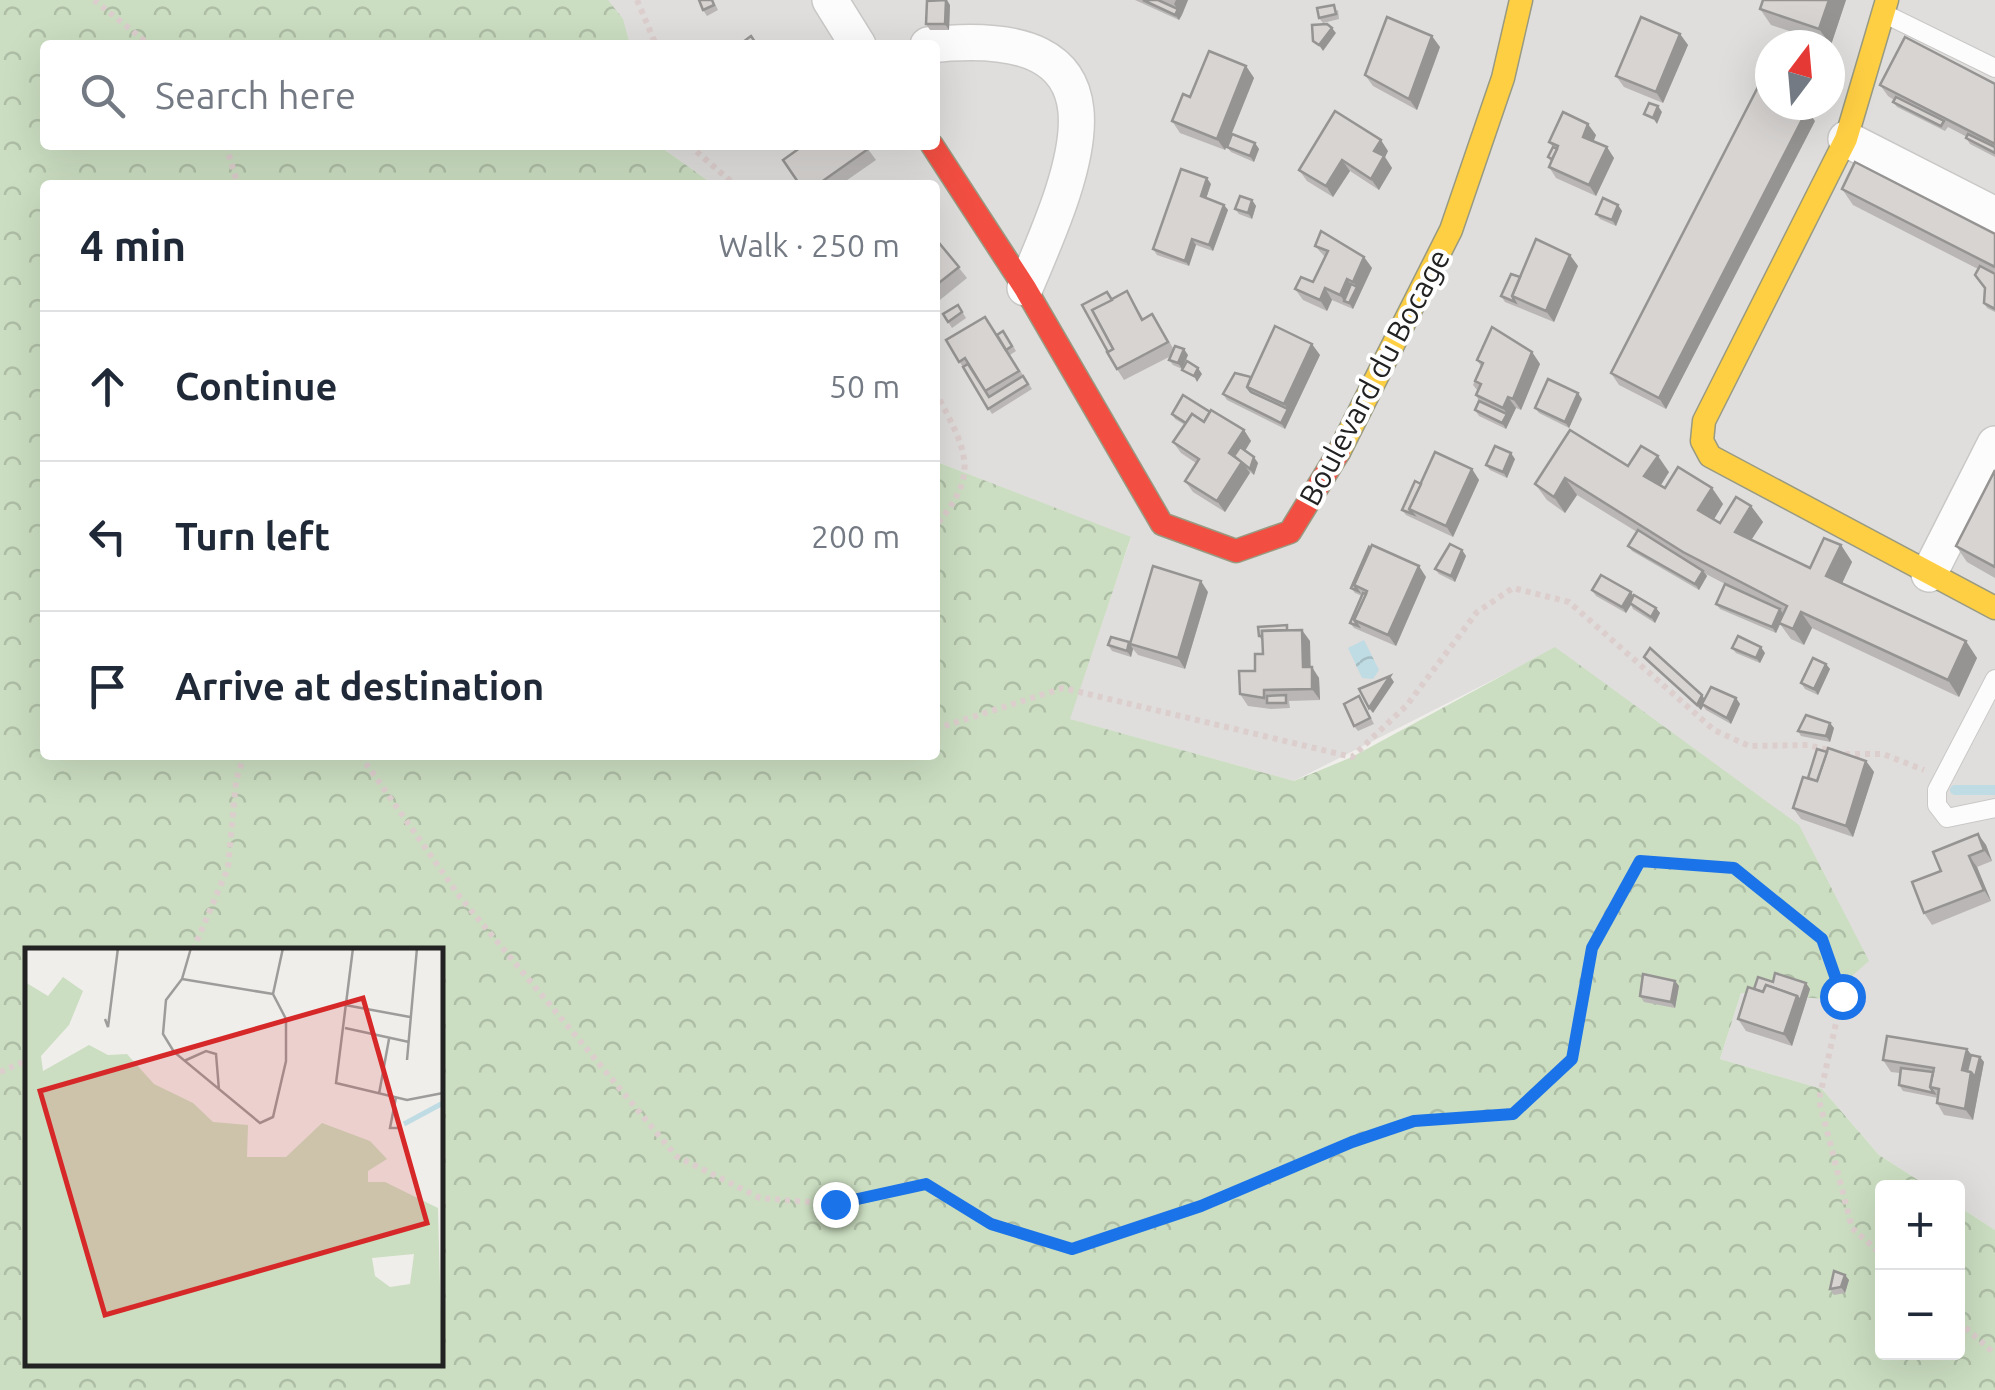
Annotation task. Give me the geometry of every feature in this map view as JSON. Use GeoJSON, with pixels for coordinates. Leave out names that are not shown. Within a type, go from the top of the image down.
{"type":"FeatureCollection","features":[{"type":"Feature","properties":{"kind":"street"},"geometry":{"type":"LineString","coordinates":[[830,0],[855,40]]}},
{"type":"Feature","properties":{"kind":"street","name":"Boulevard du Bocage"},"geometry":{"type":"LineString","coordinates":[[935,150],[1024,288],[1162,524],[1236,551],[1290,532],[1320,488],[1451,230],[1503,78],[1521,0]]}},
{"type":"Feature","properties":{"kind":"street"},"geometry":{"type":"LineString","coordinates":[[1885,6],[1846,139],[1704,420],[1702,440],[1710,456],[1995,608]]}},
{"type":"Feature","properties":{"kind":"street"},"geometry":{"type":"LineString","coordinates":[[940,45],[1012,43],[1044,54],[1066,79],[1077,112],[1074,157],[1024,288]]}},
{"type":"Feature","properties":{"kind":"street"},"geometry":{"type":"LineString","coordinates":[[1846,139],[1995,215]]}},
{"type":"Feature","properties":{"kind":"street"},"geometry":{"type":"LineString","coordinates":[[1929,574],[1995,444]]}},
{"type":"Feature","properties":{"kind":"lane"},"geometry":{"type":"LineString","coordinates":[[1885,6],[1995,68]]}},
{"type":"Feature","properties":{"kind":"lane"},"geometry":{"type":"LineString","coordinates":[[1995,679],[1937,790],[1937,806],[1948,818],[1995,808]]}},
{"type":"Feature","properties":{"kind":"path"},"geometry":{"type":"LineString","coordinates":[[94,0],[144,40]]}},
{"type":"Feature","properties":{"kind":"path"},"geometry":{"type":"LineString","coordinates":[[637,0],[654,40]]}},
{"type":"Feature","properties":{"kind":"path"},"geometry":{"type":"LineString","coordinates":[[228,150],[236,180]]}},
{"type":"Feature","properties":{"kind":"path"},"geometry":{"type":"LineString","coordinates":[[696,150],[730,180]]}},
{"type":"Feature","properties":{"kind":"path"},"geometry":{"type":"LineString","coordinates":[[940,402],[968,466],[960,498],[940,520]]}},
{"type":"Feature","properties":{"kind":"path"},"geometry":{"type":"LineString","coordinates":[[940,727],[1063,688],[1352,757],[1407,705],[1477,612],[1514,588],[1570,602],[1714,730],[1749,746],[1808,745],[1856,757],[1883,754],[1944,777]]}},
{"type":"Feature","properties":{"kind":"path"},"geometry":{"type":"LineString","coordinates":[[194,948],[228,868],[236,781],[242,760]]}},
{"type":"Feature","properties":{"kind":"path"},"geometry":{"type":"LineString","coordinates":[[364,760],[460,897],[676,1156],[760,1198],[835,1204],[926,1184],[991,1224],[1072,1249],[1201,1206],[1352,1142],[1414,1121],[1513,1114],[1572,1059],[1592,948],[1640,861],[1734,868],[1822,939],[1842,996],[1819,1100],[1852,1228],[1875,1249]]}},
{"type":"Feature","properties":{"kind":"path"},"geometry":{"type":"LineString","coordinates":[[0,1072],[25,1061]]}},
{"type":"Feature","properties":{"kind":"path"},"geometry":{"type":"LineString","coordinates":[[1965,1327],[1995,1354]]}},
{"type":"Feature","properties":{"kind":"shaded area"},"geometry":{"type":"Polygon","coordinates":[[[587,0],[1995,0],[1995,1230],[1965,1211],[1965,1180],[1918,1180],[1879,1155],[1822,1089],[1720,1059],[1741,993],[1826,999],[1556,648],[1294,781],[1069,719],[1131,538],[940,463],[940,180],[707,180],[665,150],[940,150],[940,40],[607,40],[587,0]]]}},
{"type":"Feature","properties":{"kind":"green space"},"geometry":{"type":"Polygon","coordinates":[[[0,0],[608,0],[623,19],[629,40],[40,40],[40,150],[665,150],[707,180],[40,180],[40,760],[940,760],[940,463],[1131,537],[1070,719],[1294,781],[1352,757],[1555,647],[1799,825],[1869,961],[1826,999],[1741,993],[1720,1059],[1822,1089],[1879,1155],[1918,1180],[1875,1180],[1875,1360],[1965,1360],[1965,1211],[1995,1230],[1995,1390],[0,1390],[0,0]]]}},
{"type":"Feature","properties":{"kind":"water"},"geometry":{"type":"Polygon","coordinates":[[[1364,640],[1379,670],[1373,679],[1362,678],[1348,648],[1364,640]]]}},
{"type":"Feature","properties":{"kind":"building"},"geometry":{"type":"Polygon","coordinates":[[[699,0],[712,0],[714,5],[703,10],[699,0]]]}},
{"type":"Feature","properties":{"kind":"building"},"geometry":{"type":"Polygon","coordinates":[[[946,0],[945,24],[926,24],[927,1],[946,0]]]}},
{"type":"Feature","properties":{"kind":"building"},"geometry":{"type":"Polygon","coordinates":[[[1143,0],[1158,0],[1178,9],[1175,15],[1143,0]]]}},
{"type":"Feature","properties":{"kind":"building"},"geometry":{"type":"Polygon","coordinates":[[[1763,0],[1829,0],[1819,29],[1760,9],[1763,0]]]}},
{"type":"Feature","properties":{"kind":"building"},"geometry":{"type":"Polygon","coordinates":[[[1334,5],[1336,14],[1319,18],[1317,8],[1334,5]]]}},
{"type":"Feature","properties":{"kind":"building"},"geometry":{"type":"Polygon","coordinates":[[[1387,17],[1432,36],[1409,99],[1365,75],[1387,17]]]}},
{"type":"Feature","properties":{"kind":"building"},"geometry":{"type":"Polygon","coordinates":[[[1641,17],[1680,34],[1656,92],[1616,76],[1641,17]]]}},
{"type":"Feature","properties":{"kind":"building"},"geometry":{"type":"Polygon","coordinates":[[[1327,24],[1332,28],[1319,45],[1313,41],[1312,25],[1327,24]]]}},
{"type":"Feature","properties":{"kind":"building"},"geometry":{"type":"Polygon","coordinates":[[[1905,37],[1995,84],[1995,144],[1880,85],[1905,37]]]}},
{"type":"Feature","properties":{"kind":"building"},"geometry":{"type":"Polygon","coordinates":[[[1209,51],[1246,66],[1217,139],[1172,121],[1183,94],[1190,97],[1209,51]]]}},
{"type":"Feature","properties":{"kind":"building"},"geometry":{"type":"Polygon","coordinates":[[[1755,93],[1755,120],[1802,120],[1659,398],[1611,373],[1755,93]]]}},
{"type":"Feature","properties":{"kind":"building"},"geometry":{"type":"Polygon","coordinates":[[[1896,97],[1944,121],[1941,126],[1893,102],[1896,97]]]}},
{"type":"Feature","properties":{"kind":"building"},"geometry":{"type":"Polygon","coordinates":[[[1649,103],[1658,106],[1653,118],[1644,114],[1649,103]]]}},
{"type":"Feature","properties":{"kind":"building"},"geometry":{"type":"Polygon","coordinates":[[[1335,111],[1381,140],[1374,151],[1384,156],[1371,179],[1342,160],[1326,186],[1299,170],[1335,111]]]}},
{"type":"Feature","properties":{"kind":"building"},"geometry":{"type":"Polygon","coordinates":[[[1563,112],[1588,124],[1583,137],[1607,147],[1589,185],[1549,167],[1558,146],[1549,142],[1563,112]]]}},
{"type":"Feature","properties":{"kind":"building"},"geometry":{"type":"Polygon","coordinates":[[[1232,134],[1255,143],[1250,156],[1227,147],[1232,134]]]}},
{"type":"Feature","properties":{"kind":"building"},"geometry":{"type":"Polygon","coordinates":[[[1968,134],[1995,147],[1995,153],[1966,138],[1968,134]]]}},
{"type":"Feature","properties":{"kind":"building"},"geometry":{"type":"Polygon","coordinates":[[[797,150],[867,150],[824,180],[797,180],[783,160],[797,150]]]}},
{"type":"Feature","properties":{"kind":"building"},"geometry":{"type":"Polygon","coordinates":[[[1855,162],[1995,234],[1995,267],[1842,189],[1855,162]]]}},
{"type":"Feature","properties":{"kind":"building"},"geometry":{"type":"Polygon","coordinates":[[[1181,169],[1207,178],[1201,196],[1224,205],[1209,245],[1192,239],[1185,261],[1153,249],[1181,169]]]}},
{"type":"Feature","properties":{"kind":"building"},"geometry":{"type":"Polygon","coordinates":[[[1240,196],[1252,200],[1248,213],[1235,209],[1240,196]]]}},
{"type":"Feature","properties":{"kind":"building"},"geometry":{"type":"Polygon","coordinates":[[[1603,198],[1618,205],[1612,220],[1596,214],[1603,198]]]}},
{"type":"Feature","properties":{"kind":"building"},"geometry":{"type":"Polygon","coordinates":[[[1321,231],[1364,257],[1353,282],[1347,279],[1340,295],[1325,288],[1320,300],[1295,289],[1301,277],[1313,282],[1328,251],[1315,246],[1321,231]]]}},
{"type":"Feature","properties":{"kind":"building"},"geometry":{"type":"Polygon","coordinates":[[[1536,239],[1570,255],[1546,311],[1512,296],[1536,239]]]}},
{"type":"Feature","properties":{"kind":"building"},"geometry":{"type":"Polygon","coordinates":[[[940,244],[959,267],[940,282],[940,244]]]}},
{"type":"Feature","properties":{"kind":"building"},"geometry":{"type":"Polygon","coordinates":[[[1980,266],[1995,274],[1995,309],[1984,303],[1985,288],[1975,275],[1980,266]]]}},
{"type":"Feature","properties":{"kind":"building"},"geometry":{"type":"Polygon","coordinates":[[[1511,274],[1520,277],[1512,296],[1515,302],[1501,296],[1511,274]]]}},
{"type":"Feature","properties":{"kind":"building"},"geometry":{"type":"Polygon","coordinates":[[[1351,284],[1357,287],[1349,303],[1344,301],[1351,284]]]}},
{"type":"Feature","properties":{"kind":"building"},"geometry":{"type":"Polygon","coordinates":[[[1127,291],[1142,320],[1152,314],[1168,342],[1117,369],[1107,352],[1113,349],[1092,310],[1127,291]]]}},
{"type":"Feature","properties":{"kind":"building"},"geometry":{"type":"Polygon","coordinates":[[[1107,292],[1112,300],[1092,310],[1113,349],[1108,352],[1082,305],[1107,292]]]}},
{"type":"Feature","properties":{"kind":"building"},"geometry":{"type":"Polygon","coordinates":[[[958,305],[962,312],[948,322],[943,314],[958,305]]]}},
{"type":"Feature","properties":{"kind":"building"},"geometry":{"type":"Polygon","coordinates":[[[985,317],[1019,371],[985,391],[965,358],[959,362],[946,340],[985,317]]]}},
{"type":"Feature","properties":{"kind":"building"},"geometry":{"type":"Polygon","coordinates":[[[1275,326],[1312,344],[1284,404],[1247,387],[1275,326]]]}},
{"type":"Feature","properties":{"kind":"building"},"geometry":{"type":"Polygon","coordinates":[[[1492,327],[1532,352],[1513,399],[1508,397],[1503,408],[1476,395],[1481,384],[1475,381],[1483,363],[1477,360],[1492,327]]]}},
{"type":"Feature","properties":{"kind":"building"},"geometry":{"type":"Polygon","coordinates":[[[1003,331],[1012,346],[1006,350],[997,335],[1003,331]]]}},
{"type":"Feature","properties":{"kind":"building"},"geometry":{"type":"Polygon","coordinates":[[[1175,346],[1184,349],[1178,363],[1169,360],[1175,346]]]}},
{"type":"Feature","properties":{"kind":"building"},"geometry":{"type":"Polygon","coordinates":[[[1187,361],[1198,368],[1194,376],[1182,370],[1187,361]]]}},
{"type":"Feature","properties":{"kind":"building"},"geometry":{"type":"Polygon","coordinates":[[[968,364],[989,397],[1023,376],[1028,384],[988,409],[963,367],[968,364]]]}},
{"type":"Feature","properties":{"kind":"building"},"geometry":{"type":"Polygon","coordinates":[[[1235,373],[1251,377],[1247,387],[1251,392],[1288,409],[1281,423],[1223,394],[1235,373]]]}},
{"type":"Feature","properties":{"kind":"building"},"geometry":{"type":"Polygon","coordinates":[[[1548,379],[1578,393],[1565,422],[1535,408],[1548,379]]]}},
{"type":"Feature","properties":{"kind":"building"},"geometry":{"type":"Polygon","coordinates":[[[1183,395],[1210,412],[1204,422],[1192,414],[1186,423],[1172,414],[1183,395]]]}},
{"type":"Feature","properties":{"kind":"building"},"geometry":{"type":"Polygon","coordinates":[[[1479,401],[1507,414],[1502,423],[1475,410],[1479,401]]]}},
{"type":"Feature","properties":{"kind":"building"},"geometry":{"type":"Polygon","coordinates":[[[1211,410],[1244,430],[1229,453],[1242,462],[1217,501],[1185,481],[1199,459],[1173,442],[1192,414],[1204,422],[1211,410]]]}},
{"type":"Feature","properties":{"kind":"building"},"geometry":{"type":"Polygon","coordinates":[[[1570,430],[1628,466],[1641,446],[1658,456],[1644,476],[1665,488],[1678,467],[1712,488],[1698,510],[1720,523],[1736,497],[1751,506],[1735,532],[1810,568],[1824,538],[1841,545],[1826,576],[1966,641],[1948,680],[1801,612],[1793,629],[1779,623],[1787,606],[1683,552],[1565,478],[1554,497],[1535,484],[1570,430]]]}},
{"type":"Feature","properties":{"kind":"building"},"geometry":{"type":"Polygon","coordinates":[[[1495,446],[1511,453],[1503,472],[1486,465],[1495,446]]]}},
{"type":"Feature","properties":{"kind":"building"},"geometry":{"type":"Polygon","coordinates":[[[1240,447],[1254,457],[1250,469],[1234,456],[1240,447]]]}},
{"type":"Feature","properties":{"kind":"building"},"geometry":{"type":"Polygon","coordinates":[[[1435,452],[1472,469],[1446,526],[1409,509],[1435,452]]]}},
{"type":"Feature","properties":{"kind":"building"},"geometry":{"type":"Polygon","coordinates":[[[1995,470],[1995,567],[1956,546],[1995,470]]]}},
{"type":"Feature","properties":{"kind":"building"},"geometry":{"type":"Polygon","coordinates":[[[1415,481],[1421,484],[1409,509],[1413,514],[1402,510],[1415,481]]]}},
{"type":"Feature","properties":{"kind":"building"},"geometry":{"type":"Polygon","coordinates":[[[1638,530],[1703,571],[1695,584],[1628,546],[1638,530]]]}},
{"type":"Feature","properties":{"kind":"building"},"geometry":{"type":"Polygon","coordinates":[[[1450,544],[1462,550],[1451,576],[1435,569],[1450,544]]]}},
{"type":"Feature","properties":{"kind":"building"},"geometry":{"type":"Polygon","coordinates":[[[1372,545],[1419,566],[1388,635],[1354,620],[1367,591],[1354,585],[1372,545]]]}},
{"type":"Feature","properties":{"kind":"building"},"geometry":{"type":"Polygon","coordinates":[[[1369,547],[1354,585],[1358,591],[1351,588],[1369,547]]]}},
{"type":"Feature","properties":{"kind":"building"},"geometry":{"type":"Polygon","coordinates":[[[1153,566],[1201,581],[1178,658],[1130,644],[1153,566]]]}},
{"type":"Feature","properties":{"kind":"building"},"geometry":{"type":"Polygon","coordinates":[[[1601,575],[1631,592],[1622,607],[1592,590],[1601,575]]]}},
{"type":"Feature","properties":{"kind":"building"},"geometry":{"type":"Polygon","coordinates":[[[1725,584],[1780,609],[1772,627],[1716,604],[1725,584]]]}},
{"type":"Feature","properties":{"kind":"building"},"geometry":{"type":"Polygon","coordinates":[[[1363,593],[1366,594],[1354,620],[1358,626],[1350,623],[1363,593]]]}},
{"type":"Feature","properties":{"kind":"building"},"geometry":{"type":"Polygon","coordinates":[[[1634,595],[1656,608],[1651,617],[1630,603],[1634,595]]]}},
{"type":"Feature","properties":{"kind":"building"},"geometry":{"type":"Polygon","coordinates":[[[1287,625],[1287,630],[1262,631],[1259,636],[1258,627],[1287,625]]]}},
{"type":"Feature","properties":{"kind":"building"},"geometry":{"type":"Polygon","coordinates":[[[1302,630],[1303,667],[1312,667],[1312,689],[1264,690],[1264,698],[1240,694],[1239,671],[1255,671],[1255,654],[1263,654],[1262,631],[1302,630]]]}},
{"type":"Feature","properties":{"kind":"building"},"geometry":{"type":"Polygon","coordinates":[[[1738,636],[1761,647],[1756,658],[1732,648],[1738,636]]]}},
{"type":"Feature","properties":{"kind":"building"},"geometry":{"type":"Polygon","coordinates":[[[1111,637],[1129,642],[1127,651],[1108,645],[1111,637]]]}},
{"type":"Feature","properties":{"kind":"building"},"geometry":{"type":"Polygon","coordinates":[[[1650,648],[1702,695],[1697,705],[1644,657],[1650,648]]]}},
{"type":"Feature","properties":{"kind":"building"},"geometry":{"type":"Polygon","coordinates":[[[1813,658],[1826,664],[1814,689],[1801,683],[1813,658]]]}},
{"type":"Feature","properties":{"kind":"building"},"geometry":{"type":"Polygon","coordinates":[[[1390,676],[1369,708],[1359,689],[1390,676]]]}},
{"type":"Feature","properties":{"kind":"building"},"geometry":{"type":"Polygon","coordinates":[[[1711,687],[1736,698],[1727,718],[1702,704],[1711,687]]]}},
{"type":"Feature","properties":{"kind":"building"},"geometry":{"type":"Polygon","coordinates":[[[1286,695],[1286,703],[1267,703],[1267,696],[1286,695]]]}},
{"type":"Feature","properties":{"kind":"building"},"geometry":{"type":"Polygon","coordinates":[[[1359,696],[1370,718],[1354,726],[1344,704],[1359,696]]]}},
{"type":"Feature","properties":{"kind":"building"},"geometry":{"type":"Polygon","coordinates":[[[1806,715],[1830,723],[1826,736],[1798,731],[1806,715]]]}},
{"type":"Feature","properties":{"kind":"building"},"geometry":{"type":"Polygon","coordinates":[[[1828,748],[1866,761],[1846,826],[1793,808],[1803,777],[1817,781],[1828,748]]]}},
{"type":"Feature","properties":{"kind":"building"},"geometry":{"type":"Polygon","coordinates":[[[1817,749],[1827,752],[1817,781],[1808,778],[1817,749]]]}},
{"type":"Feature","properties":{"kind":"building"},"geometry":{"type":"Polygon","coordinates":[[[1978,834],[1984,850],[1969,856],[1984,890],[1924,913],[1912,882],[1941,871],[1933,852],[1978,834]]]}},
{"type":"Feature","properties":{"kind":"building"},"geometry":{"type":"Polygon","coordinates":[[[1775,973],[1806,983],[1800,1001],[1797,996],[1766,985],[1763,992],[1754,989],[1758,977],[1773,982],[1775,973]]]}},
{"type":"Feature","properties":{"kind":"building"},"geometry":{"type":"Polygon","coordinates":[[[1643,974],[1675,981],[1671,1002],[1640,996],[1643,974]]]}},
{"type":"Feature","properties":{"kind":"building"},"geometry":{"type":"Polygon","coordinates":[[[1766,985],[1797,996],[1784,1034],[1738,1019],[1748,987],[1763,992],[1766,985]]]}},
{"type":"Feature","properties":{"kind":"building"},"geometry":{"type":"Polygon","coordinates":[[[1887,1036],[1967,1049],[1962,1070],[1971,1072],[1965,1109],[1937,1103],[1939,1089],[1930,1087],[1934,1068],[1883,1060],[1887,1036]]]}},
{"type":"Feature","properties":{"kind":"building"},"geometry":{"type":"Polygon","coordinates":[[[1971,1055],[1980,1057],[1975,1077],[1967,1071],[1971,1055]]]}},
{"type":"Feature","properties":{"kind":"building"},"geometry":{"type":"Polygon","coordinates":[[[1901,1068],[1933,1072],[1930,1087],[1934,1093],[1899,1085],[1901,1068]]]}},
{"type":"Feature","properties":{"kind":"building"},"geometry":{"type":"Polygon","coordinates":[[[1834,1271],[1845,1275],[1841,1287],[1830,1289],[1834,1271]]]}},
{"type":"Feature","properties":{"kind":"waterway"},"geometry":{"type":"LineString","coordinates":[[1955,790],[1995,790]]}},
{"type":"Feature","properties":{"kind":"traffic: slow"},"geometry":{"type":"LineString","coordinates":[[1339,452],[1451,230],[1503,78],[1521,0]]}},
{"type":"Feature","properties":{"kind":"traffic: slow"},"geometry":{"type":"LineString","coordinates":[[1887,0],[1846,139],[1704,421],[1702,441],[1710,456],[1995,608]]}},
{"type":"Feature","properties":{"kind":"traffic: jam"},"geometry":{"type":"LineString","coordinates":[[935,150],[1025,288],[1162,524],[1236,551],[1290,532],[1339,452]]}},
{"type":"Feature","properties":{"kind":"route"},"geometry":{"type":"LineString","coordinates":[[835,1204],[926,1184],[991,1224],[1072,1249],[1201,1206],[1352,1142],[1414,1121],[1513,1114],[1572,1059],[1592,948],[1640,861],[1734,868],[1822,939],[1842,996]]}}]}
